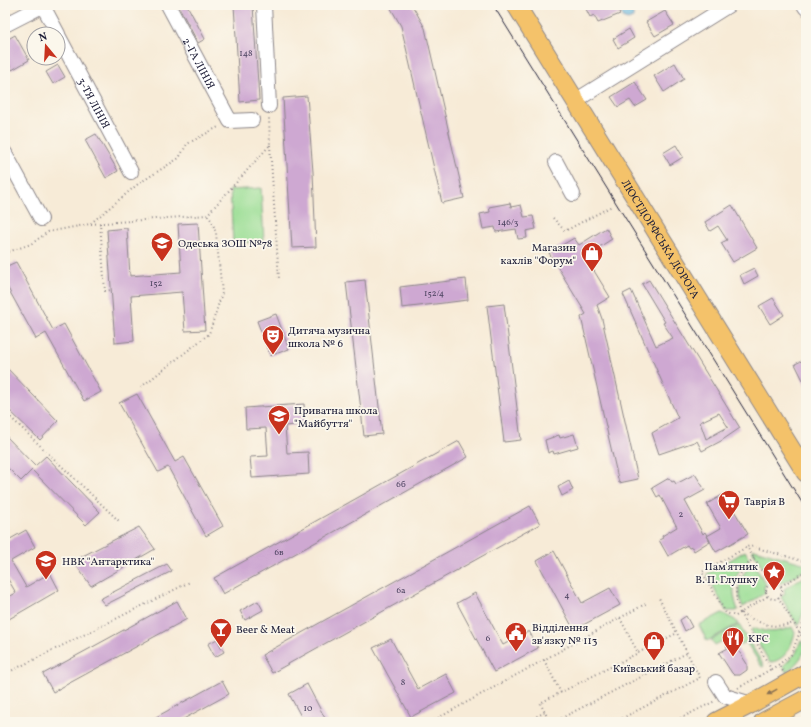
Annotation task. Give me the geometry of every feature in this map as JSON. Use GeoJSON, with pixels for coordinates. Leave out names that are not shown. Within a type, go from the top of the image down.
{"type":"FeatureCollection","features":[{"type":"Feature","properties":{"kind":"main road","name":"ЛЮСТДОРФСЬКА ДОРОГА"},"geometry":{"type":"LineString","coordinates":[[516,5],[806,473]]}},
{"type":"Feature","properties":{"kind":"main road"},"geometry":{"type":"LineString","coordinates":[[716,722],[806,673]]}},
{"type":"Feature","properties":{"kind":"main road"},"geometry":{"type":"LineString","coordinates":[[762,722],[806,700]]}},
{"type":"Feature","properties":{"kind":"street"},"geometry":{"type":"LineString","coordinates":[[5,25],[43,5]]}},
{"type":"Feature","properties":{"kind":"street","name":"3-ТЯ ЛІНІЯ"},"geometry":{"type":"LineString","coordinates":[[43,5],[54,26]]}},
{"type":"Feature","properties":{"kind":"street","name":"2-ГА ЛІНІЯ"},"geometry":{"type":"LineString","coordinates":[[168,5],[230,121]]}},
{"type":"Feature","properties":{"kind":"street"},"geometry":{"type":"LineString","coordinates":[[264,5],[268,106]]}},
{"type":"Feature","properties":{"kind":"street"},"geometry":{"type":"LineString","coordinates":[[575,101],[729,5]]}},
{"type":"Feature","properties":{"kind":"street","name":"3-ТЯ ЛІНІЯ"},"geometry":{"type":"LineString","coordinates":[[66,49],[131,172]]}},
{"type":"Feature","properties":{"kind":"street"},"geometry":{"type":"LineString","coordinates":[[230,121],[252,120]]}},
{"type":"Feature","properties":{"kind":"street"},"geometry":{"type":"LineString","coordinates":[[5,153],[41,220]]}},
{"type":"Feature","properties":{"kind":"street"},"geometry":{"type":"LineString","coordinates":[[556,162],[573,194]]}},
{"type":"Feature","properties":{"kind":"street"},"geometry":{"type":"LineString","coordinates":[[716,682],[725,696],[751,704]]}},
{"type":"Feature","properties":{"kind":"path"},"geometry":{"type":"LineString","coordinates":[[268,106],[279,279]]}},
{"type":"Feature","properties":{"kind":"path"},"geometry":{"type":"LineString","coordinates":[[90,224],[138,184],[179,158],[187,144],[230,121]]}},
{"type":"Feature","properties":{"kind":"path"},"geometry":{"type":"LineString","coordinates":[[5,252],[31,244],[48,232],[90,224],[207,215],[270,145]]}},
{"type":"Feature","properties":{"kind":"path"},"geometry":{"type":"LineString","coordinates":[[553,218],[565,231],[612,206]]}},
{"type":"Feature","properties":{"kind":"path"},"geometry":{"type":"LineString","coordinates":[[142,388],[209,334],[222,293],[216,234],[212,221],[207,215]]}},
{"type":"Feature","properties":{"kind":"path"},"geometry":{"type":"LineString","coordinates":[[100,224],[105,291],[111,290]]}},
{"type":"Feature","properties":{"kind":"path"},"geometry":{"type":"LineString","coordinates":[[5,412],[120,522]]}},
{"type":"Feature","properties":{"kind":"path"},"geometry":{"type":"LineString","coordinates":[[778,597],[774,598],[768,596],[736,616],[726,613],[702,572],[750,546],[806,562]]}},
{"type":"Feature","properties":{"kind":"path"},"geometry":{"type":"LineString","coordinates":[[747,547],[770,584]]}},
{"type":"Feature","properties":{"kind":"path"},"geometry":{"type":"LineString","coordinates":[[754,558],[745,566],[738,580],[737,600],[740,613],[771,669],[791,655],[806,616]]}},
{"type":"Feature","properties":{"kind":"path"},"geometry":{"type":"LineString","coordinates":[[781,586],[806,571]]}},
{"type":"Feature","properties":{"kind":"path"},"geometry":{"type":"LineString","coordinates":[[5,674],[190,582]]}},
{"type":"Feature","properties":{"kind":"path"},"geometry":{"type":"LineString","coordinates":[[768,596],[766,589],[770,584],[777,583],[781,586]]}},
{"type":"Feature","properties":{"kind":"path"},"geometry":{"type":"LineString","coordinates":[[778,597],[781,594],[781,586]]}},
{"type":"Feature","properties":{"kind":"path"},"geometry":{"type":"LineString","coordinates":[[615,722],[700,678],[658,596]]}},
{"type":"Feature","properties":{"kind":"path"},"geometry":{"type":"LineString","coordinates":[[778,597],[806,643]]}},
{"type":"Feature","properties":{"kind":"path"},"geometry":{"type":"LineString","coordinates":[[431,722],[647,603]]}},
{"type":"Feature","properties":{"kind":"path"},"geometry":{"type":"LineString","coordinates":[[740,613],[754,622],[765,625],[781,626],[793,623]]}},
{"type":"Feature","properties":{"kind":"path"},"geometry":{"type":"LineString","coordinates":[[620,618],[638,653]]}},
{"type":"Feature","properties":{"kind":"path"},"geometry":{"type":"LineString","coordinates":[[550,722],[540,704],[677,633]]}},
{"type":"Feature","properties":{"kind":"path"},"geometry":{"type":"LineString","coordinates":[[554,722],[687,653]]}},
{"type":"Feature","properties":{"kind":"path"},"geometry":{"type":"LineString","coordinates":[[544,660],[561,693]]}},
{"type":"Feature","properties":{"kind":"path"},"geometry":{"type":"LineString","coordinates":[[778,664],[786,675]]}},
{"type":"Feature","properties":{"kind":"path"},"geometry":{"type":"LineString","coordinates":[[526,722],[545,712]]}},
{"type":"Feature","properties":{"kind":"green space"},"geometry":{"type":"Polygon","coordinates":[[[261,188],[264,241],[233,243],[230,190],[261,188]]]}},
{"type":"Feature","properties":{"kind":"green space"},"geometry":{"type":"Polygon","coordinates":[[[754,549],[806,564],[806,569],[781,584],[779,582],[772,582],[752,550],[754,549]]]}},
{"type":"Feature","properties":{"kind":"green space"},"geometry":{"type":"Polygon","coordinates":[[[745,551],[750,559],[740,570],[734,588],[734,595],[738,610],[726,611],[707,574],[745,551]]]}},
{"type":"Feature","properties":{"kind":"green space"},"geometry":{"type":"Polygon","coordinates":[[[753,562],[766,585],[764,586],[765,593],[743,607],[739,594],[740,583],[745,572],[753,562]]]}},
{"type":"Feature","properties":{"kind":"green space"},"geometry":{"type":"Polygon","coordinates":[[[806,575],[806,606],[798,626],[781,597],[785,594],[784,589],[806,575]]]}},
{"type":"Feature","properties":{"kind":"green space"},"geometry":{"type":"Polygon","coordinates":[[[722,613],[735,620],[738,624],[707,641],[699,625],[722,613]]]}},
{"type":"Feature","properties":{"kind":"green space"},"geometry":{"type":"Polygon","coordinates":[[[739,625],[764,666],[762,667],[746,642],[740,645],[734,635],[715,645],[711,640],[739,625]]]}},
{"type":"Feature","properties":{"kind":"green space"},"geometry":{"type":"Polygon","coordinates":[[[792,627],[795,633],[787,652],[784,656],[770,663],[751,630],[756,628],[774,632],[792,627]]]}},
{"type":"Feature","properties":{"kind":"green space"},"geometry":{"type":"Polygon","coordinates":[[[801,640],[806,648],[798,662],[786,672],[783,666],[796,653],[801,640]]]}},
{"type":"Feature","properties":{"kind":"water"},"geometry":{"type":"Polygon","coordinates":[[[618,5],[629,5],[633,13],[633,18],[628,20],[624,19],[618,5]]]}},
{"type":"Feature","properties":{"kind":"building"},"geometry":{"type":"Polygon","coordinates":[[[178,5],[187,5],[205,39],[198,43],[178,5]]]}},
{"type":"Feature","properties":{"kind":"building"},"geometry":{"type":"Polygon","coordinates":[[[234,5],[253,5],[259,100],[240,102],[234,5]]]}},
{"type":"Feature","properties":{"kind":"building"},"geometry":{"type":"Polygon","coordinates":[[[389,5],[412,5],[425,28],[464,198],[442,203],[401,26],[389,5]]]}},
{"type":"Feature","properties":{"kind":"building"},"geometry":{"type":"Polygon","coordinates":[[[584,5],[616,5],[620,14],[598,23],[594,15],[590,17],[584,5]]]}},
{"type":"Feature","properties":{"kind":"building"},"geometry":{"type":"Polygon","coordinates":[[[665,11],[674,25],[655,36],[646,22],[665,11]]]}},
{"type":"Feature","properties":{"kind":"building"},"geometry":{"type":"Polygon","coordinates":[[[629,29],[634,38],[618,48],[613,39],[629,29]]]}},
{"type":"Feature","properties":{"kind":"building"},"geometry":{"type":"Polygon","coordinates":[[[15,35],[26,55],[26,62],[12,70],[5,57],[5,41],[15,35]]]}},
{"type":"Feature","properties":{"kind":"building"},"geometry":{"type":"Polygon","coordinates":[[[675,63],[684,79],[664,92],[654,76],[675,63]]]}},
{"type":"Feature","properties":{"kind":"building"},"geometry":{"type":"Polygon","coordinates":[[[59,66],[65,77],[53,84],[46,72],[59,66]]]}},
{"type":"Feature","properties":{"kind":"building"},"geometry":{"type":"Polygon","coordinates":[[[635,82],[647,100],[635,107],[630,100],[618,107],[611,97],[635,82]]]}},
{"type":"Feature","properties":{"kind":"building"},"geometry":{"type":"Polygon","coordinates":[[[307,96],[313,172],[316,247],[292,248],[283,98],[307,96]]]}},
{"type":"Feature","properties":{"kind":"building"},"geometry":{"type":"Polygon","coordinates":[[[96,134],[118,171],[106,178],[85,140],[96,134]]]}},
{"type":"Feature","properties":{"kind":"building"},"geometry":{"type":"Polygon","coordinates":[[[676,145],[683,157],[670,165],[663,153],[676,145]]]}},
{"type":"Feature","properties":{"kind":"building"},"geometry":{"type":"Polygon","coordinates":[[[510,203],[511,207],[521,205],[524,217],[533,216],[536,229],[526,231],[527,238],[518,239],[516,229],[496,232],[495,227],[483,229],[480,214],[490,212],[489,207],[510,203]]]}},
{"type":"Feature","properties":{"kind":"building"},"geometry":{"type":"Polygon","coordinates":[[[732,205],[757,248],[733,262],[721,243],[727,240],[718,226],[710,231],[705,222],[732,205]]]}},
{"type":"Feature","properties":{"kind":"building"},"geometry":{"type":"Polygon","coordinates":[[[198,223],[205,330],[185,331],[182,292],[131,296],[134,341],[115,343],[107,230],[127,228],[130,276],[181,272],[178,224],[198,223]]]}},
{"type":"Feature","properties":{"kind":"building"},"geometry":{"type":"Polygon","coordinates":[[[606,228],[612,239],[585,256],[610,297],[597,305],[602,319],[638,479],[619,483],[581,317],[586,314],[549,253],[574,238],[579,245],[606,228]]]}},
{"type":"Feature","properties":{"kind":"building"},"geometry":{"type":"Polygon","coordinates":[[[16,262],[53,330],[64,324],[101,392],[84,401],[46,333],[36,339],[5,283],[5,267],[16,262]]]}},
{"type":"Feature","properties":{"kind":"building"},"geometry":{"type":"Polygon","coordinates":[[[754,268],[758,276],[744,284],[740,275],[754,268]]]}},
{"type":"Feature","properties":{"kind":"building"},"geometry":{"type":"Polygon","coordinates":[[[466,279],[468,300],[402,308],[400,287],[466,279]]]}},
{"type":"Feature","properties":{"kind":"building"},"geometry":{"type":"Polygon","coordinates":[[[365,280],[382,434],[364,436],[346,282],[365,280]]]}},
{"type":"Feature","properties":{"kind":"building"},"geometry":{"type":"Polygon","coordinates":[[[649,280],[740,428],[721,441],[702,451],[697,441],[659,454],[652,433],[678,418],[623,294],[631,290],[656,346],[673,338],[663,323],[665,322],[642,284],[649,280]],[[719,413],[700,422],[706,439],[728,427],[719,413]]]}},
{"type":"Feature","properties":{"kind":"building"},"geometry":{"type":"Polygon","coordinates":[[[773,298],[784,315],[770,324],[759,306],[773,298]]]}},
{"type":"Feature","properties":{"kind":"building"},"geometry":{"type":"Polygon","coordinates":[[[504,304],[521,440],[504,442],[487,306],[504,304]]]}},
{"type":"Feature","properties":{"kind":"building"},"geometry":{"type":"Polygon","coordinates":[[[276,314],[289,349],[270,356],[257,321],[276,314]]]}},
{"type":"Feature","properties":{"kind":"building"},"geometry":{"type":"Polygon","coordinates":[[[806,359],[806,386],[795,364],[806,359]]]}},
{"type":"Feature","properties":{"kind":"building"},"geometry":{"type":"Polygon","coordinates":[[[5,366],[58,421],[40,440],[5,406],[5,366]]]}},
{"type":"Feature","properties":{"kind":"building"},"geometry":{"type":"Polygon","coordinates":[[[137,394],[175,462],[184,457],[223,526],[206,536],[168,467],[158,472],[119,403],[137,394]]]}},
{"type":"Feature","properties":{"kind":"building"},"geometry":{"type":"Polygon","coordinates":[[[304,404],[305,424],[285,426],[287,453],[308,452],[309,474],[252,478],[250,457],[268,456],[266,428],[246,429],[245,408],[304,404]]]}},
{"type":"Feature","properties":{"kind":"building"},"geometry":{"type":"Polygon","coordinates":[[[574,434],[578,447],[554,454],[553,451],[548,453],[545,440],[559,435],[560,438],[574,434]]]}},
{"type":"Feature","properties":{"kind":"building"},"geometry":{"type":"Polygon","coordinates":[[[5,435],[35,466],[46,456],[100,512],[86,525],[32,470],[21,481],[5,465],[5,435]]]}},
{"type":"Feature","properties":{"kind":"building"},"geometry":{"type":"Polygon","coordinates":[[[459,441],[468,457],[223,594],[214,578],[459,441]]]}},
{"type":"Feature","properties":{"kind":"building"},"geometry":{"type":"Polygon","coordinates":[[[695,474],[705,490],[685,501],[703,534],[705,532],[710,541],[694,551],[692,547],[689,548],[687,545],[668,556],[659,540],[663,538],[662,536],[677,527],[660,495],[657,497],[652,488],[669,478],[676,484],[695,474]]]}},
{"type":"Feature","properties":{"kind":"building"},"geometry":{"type":"Polygon","coordinates":[[[569,481],[573,490],[562,496],[558,487],[569,481]]]}},
{"type":"Feature","properties":{"kind":"building","name":"Таврія В"},"geometry":{"type":"Polygon","coordinates":[[[724,494],[748,534],[716,552],[707,536],[721,528],[707,504],[724,494]]]}},
{"type":"Feature","properties":{"kind":"building"},"geometry":{"type":"Polygon","coordinates":[[[530,506],[540,524],[272,673],[262,655],[530,506]]]}},
{"type":"Feature","properties":{"kind":"building"},"geometry":{"type":"Polygon","coordinates":[[[139,527],[155,549],[91,586],[73,561],[139,527]]]}},
{"type":"Feature","properties":{"kind":"building"},"geometry":{"type":"Polygon","coordinates":[[[26,530],[35,547],[11,561],[26,587],[50,573],[59,590],[9,619],[5,611],[5,599],[16,593],[5,574],[5,542],[26,530]]]}},
{"type":"Feature","properties":{"kind":"building"},"geometry":{"type":"Polygon","coordinates":[[[554,551],[582,603],[610,588],[620,605],[574,630],[537,561],[554,551]]]}},
{"type":"Feature","properties":{"kind":"building"},"geometry":{"type":"Polygon","coordinates":[[[167,564],[172,571],[105,605],[100,599],[167,564]]]}},
{"type":"Feature","properties":{"kind":"building"},"geometry":{"type":"Polygon","coordinates":[[[475,593],[503,645],[529,631],[538,648],[494,672],[457,603],[475,593]]]}},
{"type":"Feature","properties":{"kind":"building"},"geometry":{"type":"Polygon","coordinates":[[[177,601],[187,619],[53,692],[43,674],[177,601]]]}},
{"type":"Feature","properties":{"kind":"building"},"geometry":{"type":"Polygon","coordinates":[[[258,601],[263,610],[245,620],[240,611],[258,601]]]}},
{"type":"Feature","properties":{"kind":"building"},"geometry":{"type":"Polygon","coordinates":[[[686,616],[692,627],[685,631],[680,620],[686,616]]]}},
{"type":"Feature","properties":{"kind":"building"},"geometry":{"type":"Polygon","coordinates":[[[217,639],[224,652],[215,657],[208,644],[217,639]]]}},
{"type":"Feature","properties":{"kind":"building"},"geometry":{"type":"Polygon","coordinates":[[[391,639],[418,689],[446,674],[456,693],[411,717],[373,648],[391,639]]]}},
{"type":"Feature","properties":{"kind":"building","name":"KFC"},"geometry":{"type":"Polygon","coordinates":[[[733,642],[747,664],[747,670],[740,675],[734,675],[732,673],[719,653],[728,648],[726,646],[733,642]]]}},
{"type":"Feature","properties":{"kind":"building"},"geometry":{"type":"Polygon","coordinates":[[[222,681],[229,694],[178,722],[147,722],[222,681]]]}},
{"type":"Feature","properties":{"kind":"building"},"geometry":{"type":"Polygon","coordinates":[[[307,684],[327,722],[304,722],[289,694],[307,684]]]}},
{"type":"Feature","properties":{"kind":"tram line"},"geometry":{"type":"LineString","coordinates":[[493,5],[806,509]]}},
{"type":"Feature","properties":{"kind":"place","name":"Одеська ЗОШ №78"},"geometry":{"type":"Point","coordinates":[162,262]}},
{"type":"Feature","properties":{"kind":"place","name":"Магазин кахлів \"Форум\""},"geometry":{"type":"Point","coordinates":[592,272]}},
{"type":"Feature","properties":{"kind":"place","name":"Дитяча музична школа № 6"},"geometry":{"type":"Point","coordinates":[273,356]}},
{"type":"Feature","properties":{"kind":"place","name":"Приватна школа \"Майбуття\""},"geometry":{"type":"Point","coordinates":[279,436]}},
{"type":"Feature","properties":{"kind":"place","name":"Таврія В"},"geometry":{"type":"Point","coordinates":[729,520]}},
{"type":"Feature","properties":{"kind":"place","name":"НВК \"Антарктика\""},"geometry":{"type":"Point","coordinates":[46,580]}},
{"type":"Feature","properties":{"kind":"place","name":"Пам'ятник В. П. Глушку"},"geometry":{"type":"Point","coordinates":[774,592]}},
{"type":"Feature","properties":{"kind":"place","name":"Beer & Meat"},"geometry":{"type":"Point","coordinates":[221,648]}},
{"type":"Feature","properties":{"kind":"place","name":"Відділення зв'язку № 113"},"geometry":{"type":"Point","coordinates":[516,652]}},
{"type":"Feature","properties":{"kind":"place","name":"KFC"},"geometry":{"type":"Point","coordinates":[733,658]}},
{"type":"Feature","properties":{"kind":"place","name":"Київський базар"},"geometry":{"type":"Point","coordinates":[654,662]}}]}
